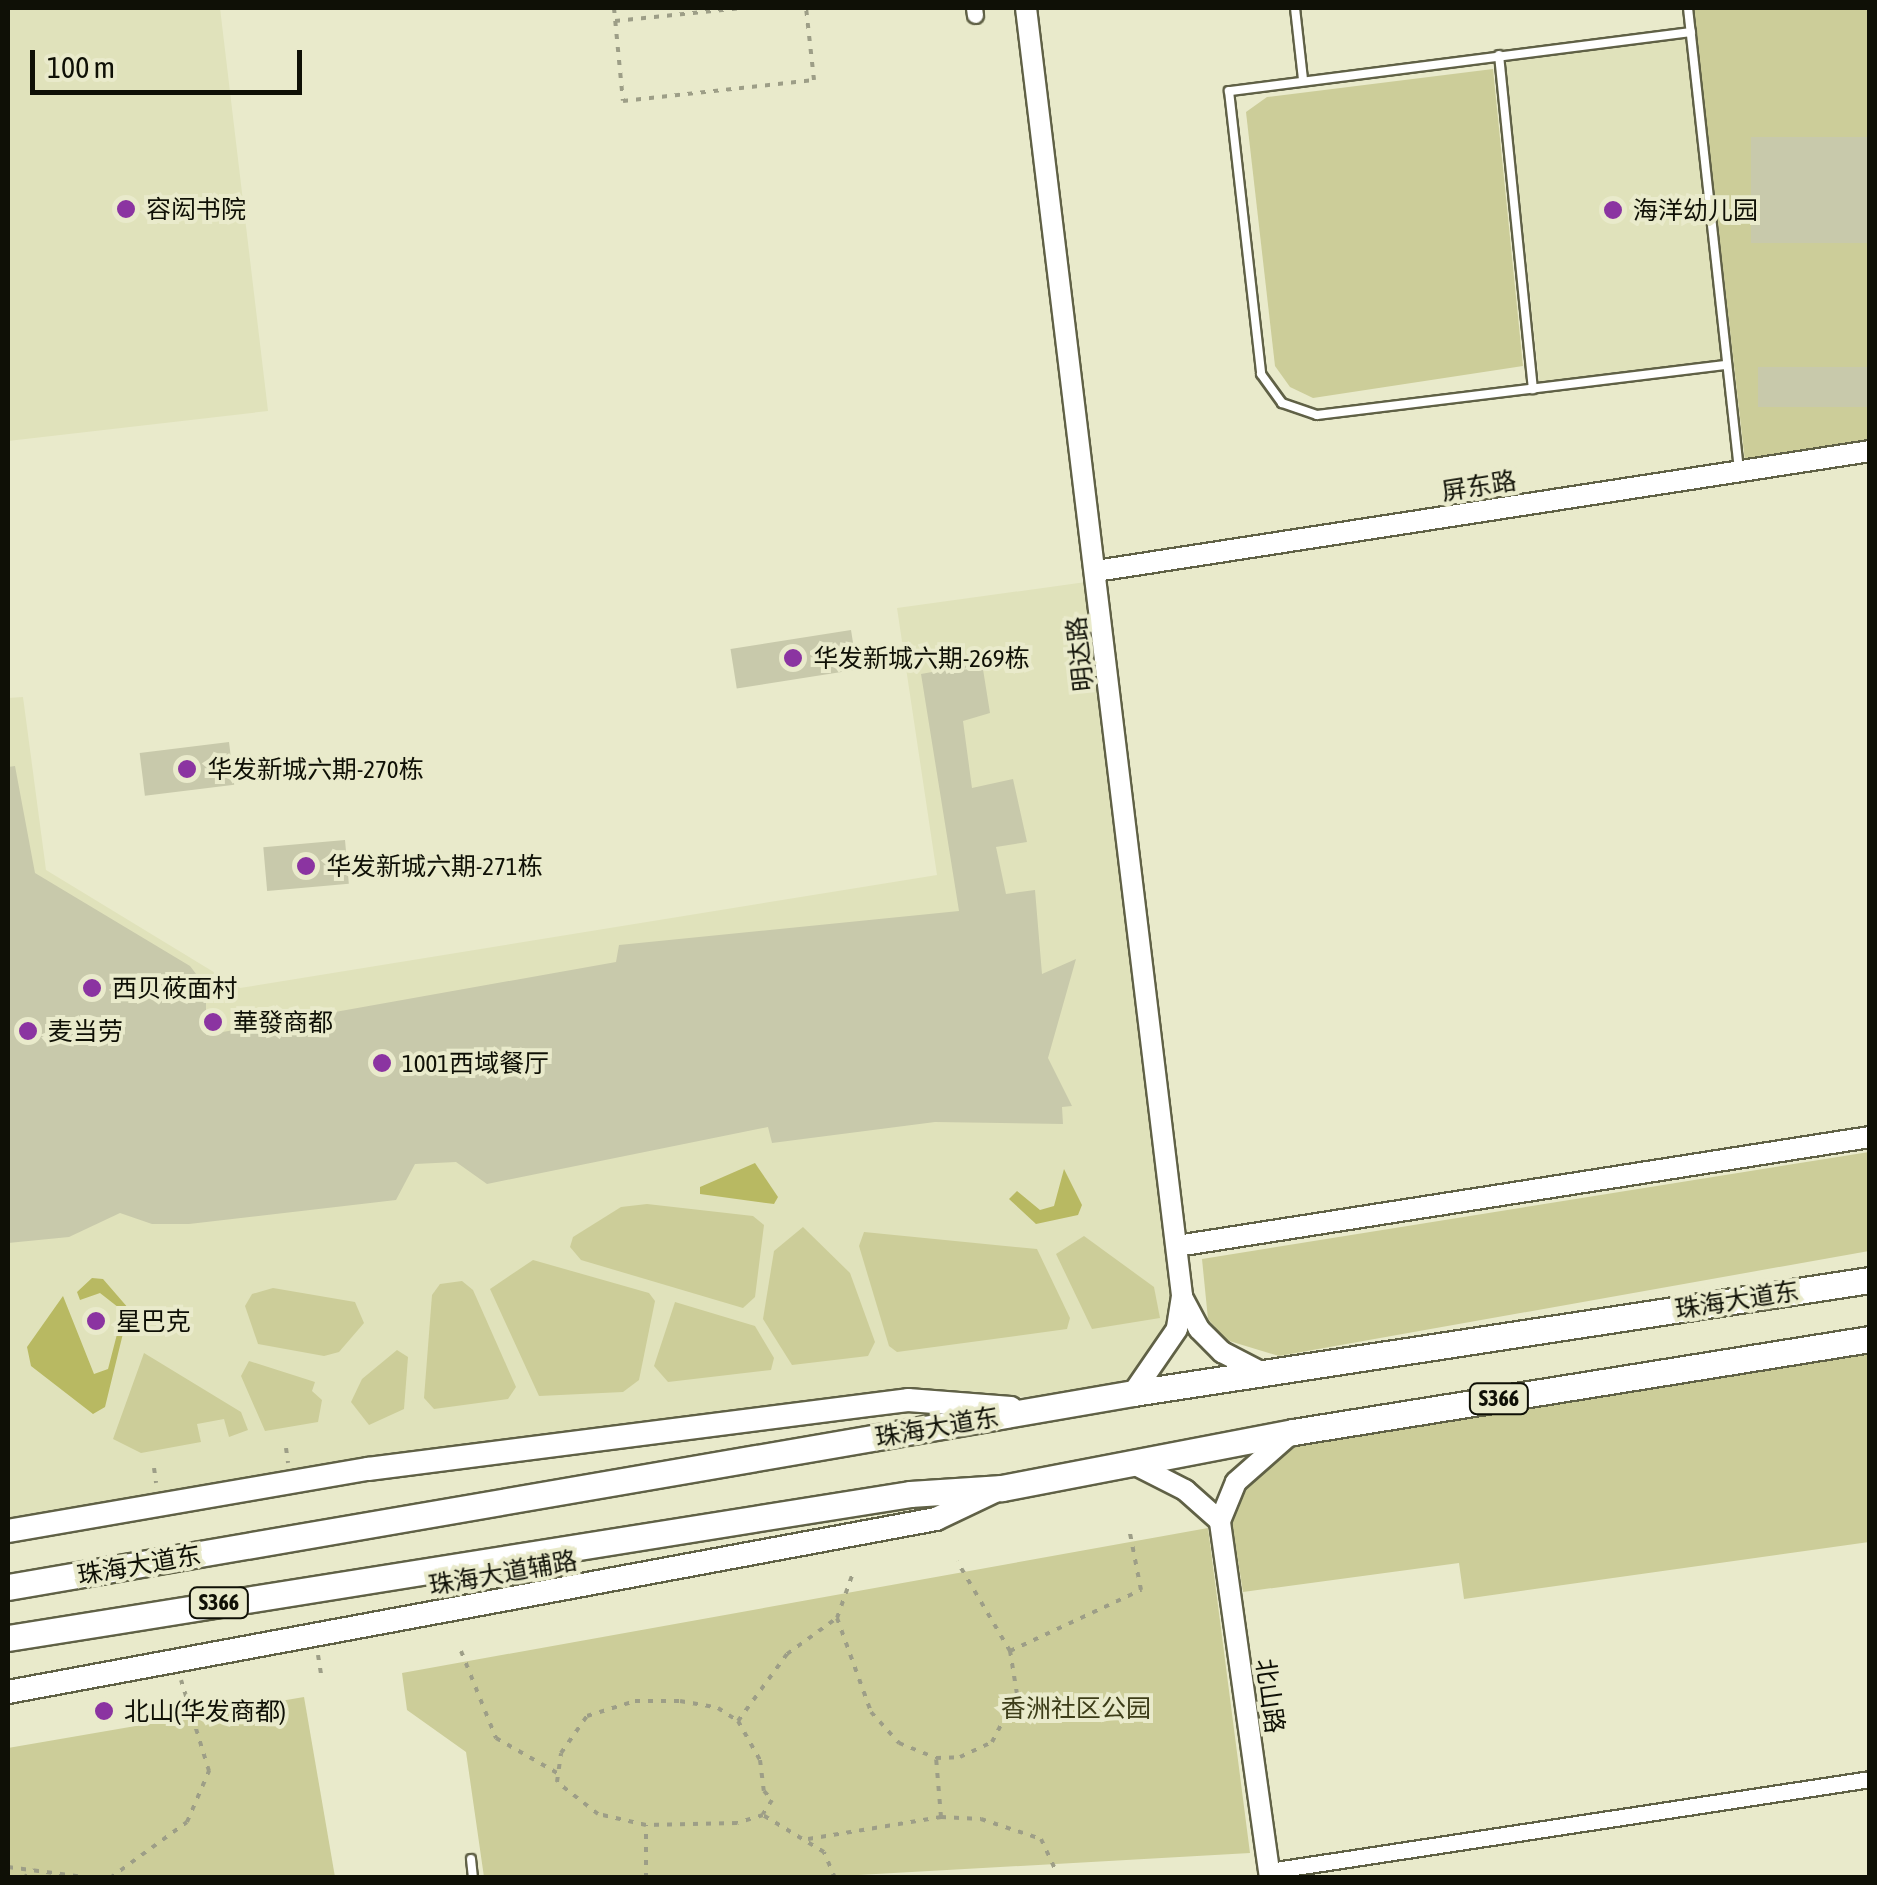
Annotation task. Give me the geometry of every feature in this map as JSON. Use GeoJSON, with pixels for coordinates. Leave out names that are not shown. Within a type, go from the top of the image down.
{"type":"FeatureCollection","features":[{"type":"Feature","properties":{"kind":"highway","name":"珠海大道东"},"geometry":{"type":"LineString","coordinates":[[8,1587],[1132,1393],[1870,1280]]}},
{"type":"Feature","properties":{"kind":"highway","name":"珠海大道东"},"geometry":{"type":"LineString","coordinates":[[8,1638],[910,1494],[1002,1488],[1292,1432],[1870,1339]]}},
{"type":"Feature","properties":{"kind":"main road"},"geometry":{"type":"LineString","coordinates":[[8,1531],[368,1469],[908,1400],[1034,1410]]}},
{"type":"Feature","properties":{"kind":"main road","name":"珠海大道辅路"},"geometry":{"type":"LineString","coordinates":[[8,1692],[936,1519],[1002,1488]]}},
{"type":"Feature","properties":{"kind":"street","name":"明达路"},"geometry":{"type":"LineString","coordinates":[[1026,8],[1182,1296],[1178,1328],[1132,1393]]}},
{"type":"Feature","properties":{"kind":"street","name":"屏东路"},"geometry":{"type":"LineString","coordinates":[[1096,571],[1870,451]]}},
{"type":"Feature","properties":{"kind":"street"},"geometry":{"type":"LineString","coordinates":[[1177,1246],[1870,1137]]}},
{"type":"Feature","properties":{"kind":"street","name":"明达路"},"geometry":{"type":"LineString","coordinates":[[1182,1296],[1199,1329],[1222,1352],[1261,1372]]}},
{"type":"Feature","properties":{"kind":"street"},"geometry":{"type":"LineString","coordinates":[[1130,1462],[1185,1490],[1220,1521],[1236,1482],[1292,1432]]}},
{"type":"Feature","properties":{"kind":"street","name":"北山路"},"geometry":{"type":"LineString","coordinates":[[1220,1521],[1270,1874]]}},
{"type":"Feature","properties":{"kind":"street"},"geometry":{"type":"LineString","coordinates":[[1270,1874],[1870,1780]]}},
{"type":"Feature","properties":{"kind":"lane"},"geometry":{"type":"LineString","coordinates":[[1295,8],[1303,79]]}},
{"type":"Feature","properties":{"kind":"lane"},"geometry":{"type":"LineString","coordinates":[[1688,8],[1739,470]]}},
{"type":"Feature","properties":{"kind":"lane"},"geometry":{"type":"LineString","coordinates":[[1691,32],[1229,91],[1262,374],[1282,402],[1317,415],[1727,365]]}},
{"type":"Feature","properties":{"kind":"lane"},"geometry":{"type":"LineString","coordinates":[[1499,55],[1533,389]]}},
{"type":"Feature","properties":{"kind":"lane"},"geometry":{"type":"LineString","coordinates":[[471,1859],[473,1878]]}},
{"type":"Feature","properties":{"kind":"path"},"geometry":{"type":"LineString","coordinates":[[614,8],[623,101],[814,80],[806,8]]}},
{"type":"Feature","properties":{"kind":"path"},"geometry":{"type":"LineString","coordinates":[[616,21],[744,8]]}},
{"type":"Feature","properties":{"kind":"path"},"geometry":{"type":"LineString","coordinates":[[1010,1651],[1141,1590],[1129,1528]]}},
{"type":"Feature","properties":{"kind":"path"},"geometry":{"type":"LineString","coordinates":[[837,1618],[870,1712],[899,1744],[936,1758],[960,1757],[992,1742],[1017,1694],[1010,1651],[957,1561]]}},
{"type":"Feature","properties":{"kind":"path"},"geometry":{"type":"LineString","coordinates":[[738,1720],[787,1654],[837,1618],[854,1570]]}},
{"type":"Feature","properties":{"kind":"path"},"geometry":{"type":"LineString","coordinates":[[316,1636],[322,1678]]}},
{"type":"Feature","properties":{"kind":"path"},"geometry":{"type":"LineString","coordinates":[[461,1651],[496,1738],[558,1774]]}},
{"type":"Feature","properties":{"kind":"path"},"geometry":{"type":"LineString","coordinates":[[110,1878],[187,1822],[208,1771],[178,1661]]}},
{"type":"Feature","properties":{"kind":"path"},"geometry":{"type":"LineString","coordinates":[[635,1700],[700,1704],[738,1720],[760,1760],[764,1790],[772,1800],[763,1815],[738,1823],[646,1825],[598,1814],[557,1782],[561,1753],[587,1716],[635,1700]]}},
{"type":"Feature","properties":{"kind":"path"},"geometry":{"type":"LineString","coordinates":[[936,1758],[941,1817]]}},
{"type":"Feature","properties":{"kind":"path"},"geometry":{"type":"LineString","coordinates":[[763,1815],[824,1852],[835,1878]]}},
{"type":"Feature","properties":{"kind":"path"},"geometry":{"type":"LineString","coordinates":[[808,1839],[941,1817],[981,1819],[1042,1839],[1056,1872]]}},
{"type":"Feature","properties":{"kind":"path"},"geometry":{"type":"LineString","coordinates":[[646,1825],[646,1878]]}},
{"type":"Feature","properties":{"kind":"path"},"geometry":{"type":"LineString","coordinates":[[8,1866],[92,1878]]}},
{"type":"Feature","properties":{"kind":"path"},"geometry":{"type":"LineString","coordinates":[[23,1878],[34,1870]]}},
{"type":"Feature","properties":{"kind":"shaded area","name":"容闳书院"},"geometry":{"type":"Polygon","coordinates":[[[8,8],[220,8],[268,411],[8,441],[8,8]]]}},
{"type":"Feature","properties":{"kind":"shaded area","name":"海洋幼儿园"},"geometry":{"type":"Polygon","coordinates":[[[1687,37],[1721,362],[1539,381],[1505,56],[1687,37]]]}},
{"type":"Feature","properties":{"kind":"shaded area"},"geometry":{"type":"Polygon","coordinates":[[[1086,582],[1172,1299],[1168,1325],[1126,1385],[1032,1397],[906,1391],[8,1521],[8,698],[23,697],[46,870],[240,988],[937,875],[897,608],[1086,582]]]}},
{"type":"Feature","properties":{"kind":"shaded area"},"geometry":{"type":"Polygon","coordinates":[[[755,1163],[778,1197],[774,1204],[700,1194],[700,1187],[755,1163]]]}},
{"type":"Feature","properties":{"kind":"shaded area"},"geometry":{"type":"Polygon","coordinates":[[[1064,1169],[1082,1205],[1078,1215],[1036,1224],[1009,1199],[1017,1191],[1040,1210],[1054,1206],[1064,1169]]]}},
{"type":"Feature","properties":{"kind":"shaded area"},"geometry":{"type":"Polygon","coordinates":[[[92,1278],[103,1279],[129,1309],[105,1407],[93,1414],[31,1366],[27,1347],[63,1296],[94,1374],[108,1369],[123,1311],[100,1293],[80,1300],[77,1292],[92,1278]]]}},
{"type":"Feature","properties":{"kind":"green space"},"geometry":{"type":"Polygon","coordinates":[[[1693,8],[1869,8],[1869,443],[1745,461],[1693,8]]]}},
{"type":"Feature","properties":{"kind":"green space"},"geometry":{"type":"Polygon","coordinates":[[[1493,69],[1523,366],[1313,398],[1290,387],[1275,366],[1246,112],[1267,97],[1493,69]]]}},
{"type":"Feature","properties":{"kind":"green space"},"geometry":{"type":"Polygon","coordinates":[[[1869,1152],[1869,1251],[1279,1356],[1226,1340],[1208,1319],[1202,1259],[1869,1152]]]}},
{"type":"Feature","properties":{"kind":"green space"},"geometry":{"type":"Polygon","coordinates":[[[647,1204],[753,1216],[764,1225],[755,1297],[743,1308],[581,1260],[570,1247],[573,1237],[621,1207],[647,1204]]]}},
{"type":"Feature","properties":{"kind":"green space"},"geometry":{"type":"Polygon","coordinates":[[[803,1227],[850,1273],[875,1342],[868,1356],[792,1365],[763,1319],[774,1251],[803,1227]]]}},
{"type":"Feature","properties":{"kind":"green space"},"geometry":{"type":"Polygon","coordinates":[[[864,1232],[1037,1249],[1070,1318],[1067,1329],[897,1352],[889,1346],[859,1246],[864,1232]]]}},
{"type":"Feature","properties":{"kind":"green space"},"geometry":{"type":"Polygon","coordinates":[[[1084,1236],[1154,1287],[1160,1318],[1092,1329],[1056,1254],[1084,1236]]]}},
{"type":"Feature","properties":{"kind":"green space"},"geometry":{"type":"Polygon","coordinates":[[[533,1260],[649,1293],[655,1301],[639,1380],[623,1392],[539,1396],[490,1289],[533,1260]]]}},
{"type":"Feature","properties":{"kind":"green space"},"geometry":{"type":"Polygon","coordinates":[[[462,1281],[473,1290],[516,1387],[508,1399],[434,1409],[424,1398],[432,1295],[440,1284],[462,1281]]]}},
{"type":"Feature","properties":{"kind":"green space"},"geometry":{"type":"Polygon","coordinates":[[[273,1288],[355,1302],[364,1323],[339,1352],[324,1356],[258,1344],[245,1306],[252,1294],[273,1288]]]}},
{"type":"Feature","properties":{"kind":"green space"},"geometry":{"type":"Polygon","coordinates":[[[675,1302],[755,1326],[774,1358],[771,1370],[668,1382],[654,1366],[675,1302]]]}},
{"type":"Feature","properties":{"kind":"green space"},"geometry":{"type":"Polygon","coordinates":[[[1869,1345],[1869,1542],[1464,1599],[1459,1563],[1243,1592],[1232,1523],[1241,1487],[1295,1437],[1869,1345]]]}},
{"type":"Feature","properties":{"kind":"green space"},"geometry":{"type":"Polygon","coordinates":[[[397,1350],[408,1357],[404,1409],[369,1425],[351,1402],[362,1379],[397,1350]]]}},
{"type":"Feature","properties":{"kind":"green space"},"geometry":{"type":"Polygon","coordinates":[[[144,1353],[241,1412],[248,1430],[229,1437],[224,1419],[197,1424],[201,1442],[141,1453],[113,1439],[144,1353]]]}},
{"type":"Feature","properties":{"kind":"green space"},"geometry":{"type":"Polygon","coordinates":[[[249,1361],[315,1382],[312,1391],[322,1400],[318,1422],[265,1431],[241,1376],[249,1361]]]}},
{"type":"Feature","properties":{"kind":"green space","name":"香洲社区公园"},"geometry":{"type":"Polygon","coordinates":[[[1208,1528],[1250,1853],[805,1878],[484,1877],[466,1752],[407,1710],[402,1673],[1208,1528]]]}},
{"type":"Feature","properties":{"kind":"green space"},"geometry":{"type":"Polygon","coordinates":[[[304,1697],[335,1877],[8,1877],[8,1748],[304,1697]]]}},
{"type":"Feature","properties":{"kind":"building"},"geometry":{"type":"Polygon","coordinates":[[[1751,137],[1870,137],[1870,243],[1751,243],[1751,137]]]}},
{"type":"Feature","properties":{"kind":"building"},"geometry":{"type":"Polygon","coordinates":[[[1758,367],[1870,367],[1870,407],[1758,407],[1758,367]]]}},
{"type":"Feature","properties":{"kind":"building","name":"华发新城六期-269栋"},"geometry":{"type":"Polygon","coordinates":[[[851,630],[857,670],[737,689],[731,649],[851,630]]]}},
{"type":"Feature","properties":{"kind":"building"},"geometry":{"type":"Polygon","coordinates":[[[982,663],[990,713],[963,721],[972,788],[1013,779],[1027,842],[996,847],[1006,894],[1035,890],[1042,974],[1076,959],[1048,1058],[1072,1106],[1062,1107],[1063,1124],[935,1122],[772,1143],[768,1127],[487,1184],[456,1162],[415,1164],[396,1200],[189,1224],[152,1224],[120,1213],[69,1237],[8,1243],[8,767],[15,766],[35,873],[190,966],[206,987],[206,1035],[616,962],[619,945],[959,911],[921,674],[982,663]]]}},
{"type":"Feature","properties":{"kind":"building","name":"华发新城六期-270栋"},"geometry":{"type":"Polygon","coordinates":[[[229,742],[234,785],[145,796],[140,753],[229,742]]]}},
{"type":"Feature","properties":{"kind":"building","name":"华发新城六期-271栋"},"geometry":{"type":"Polygon","coordinates":[[[345,840],[349,884],[267,891],[263,847],[345,840]]]}},
{"type":"Feature","properties":{"kind":"place","name":"容闳书院"},"geometry":{"type":"Point","coordinates":[126,209]}},
{"type":"Feature","properties":{"kind":"place","name":"海洋幼儿园"},"geometry":{"type":"Point","coordinates":[1613,210]}},
{"type":"Feature","properties":{"kind":"place","name":"华发新城六期-269栋"},"geometry":{"type":"Point","coordinates":[793,658]}},
{"type":"Feature","properties":{"kind":"place","name":"华发新城六期-270栋"},"geometry":{"type":"Point","coordinates":[187,769]}},
{"type":"Feature","properties":{"kind":"place","name":"华发新城六期-271栋"},"geometry":{"type":"Point","coordinates":[306,866]}},
{"type":"Feature","properties":{"kind":"place","name":"西贝莜面村"},"geometry":{"type":"Point","coordinates":[92,988]}},
{"type":"Feature","properties":{"kind":"place","name":"華發商都"},"geometry":{"type":"Point","coordinates":[213,1022]}},
{"type":"Feature","properties":{"kind":"place","name":"麦当劳"},"geometry":{"type":"Point","coordinates":[28,1031]}},
{"type":"Feature","properties":{"kind":"place","name":"1001西域餐厅"},"geometry":{"type":"Point","coordinates":[382,1063]}},
{"type":"Feature","properties":{"kind":"place","name":"星巴克"},"geometry":{"type":"Point","coordinates":[96,1321]}},
{"type":"Feature","properties":{"kind":"place","name":"北山(华发商都)"},"geometry":{"type":"Point","coordinates":[104,1711]}}]}
